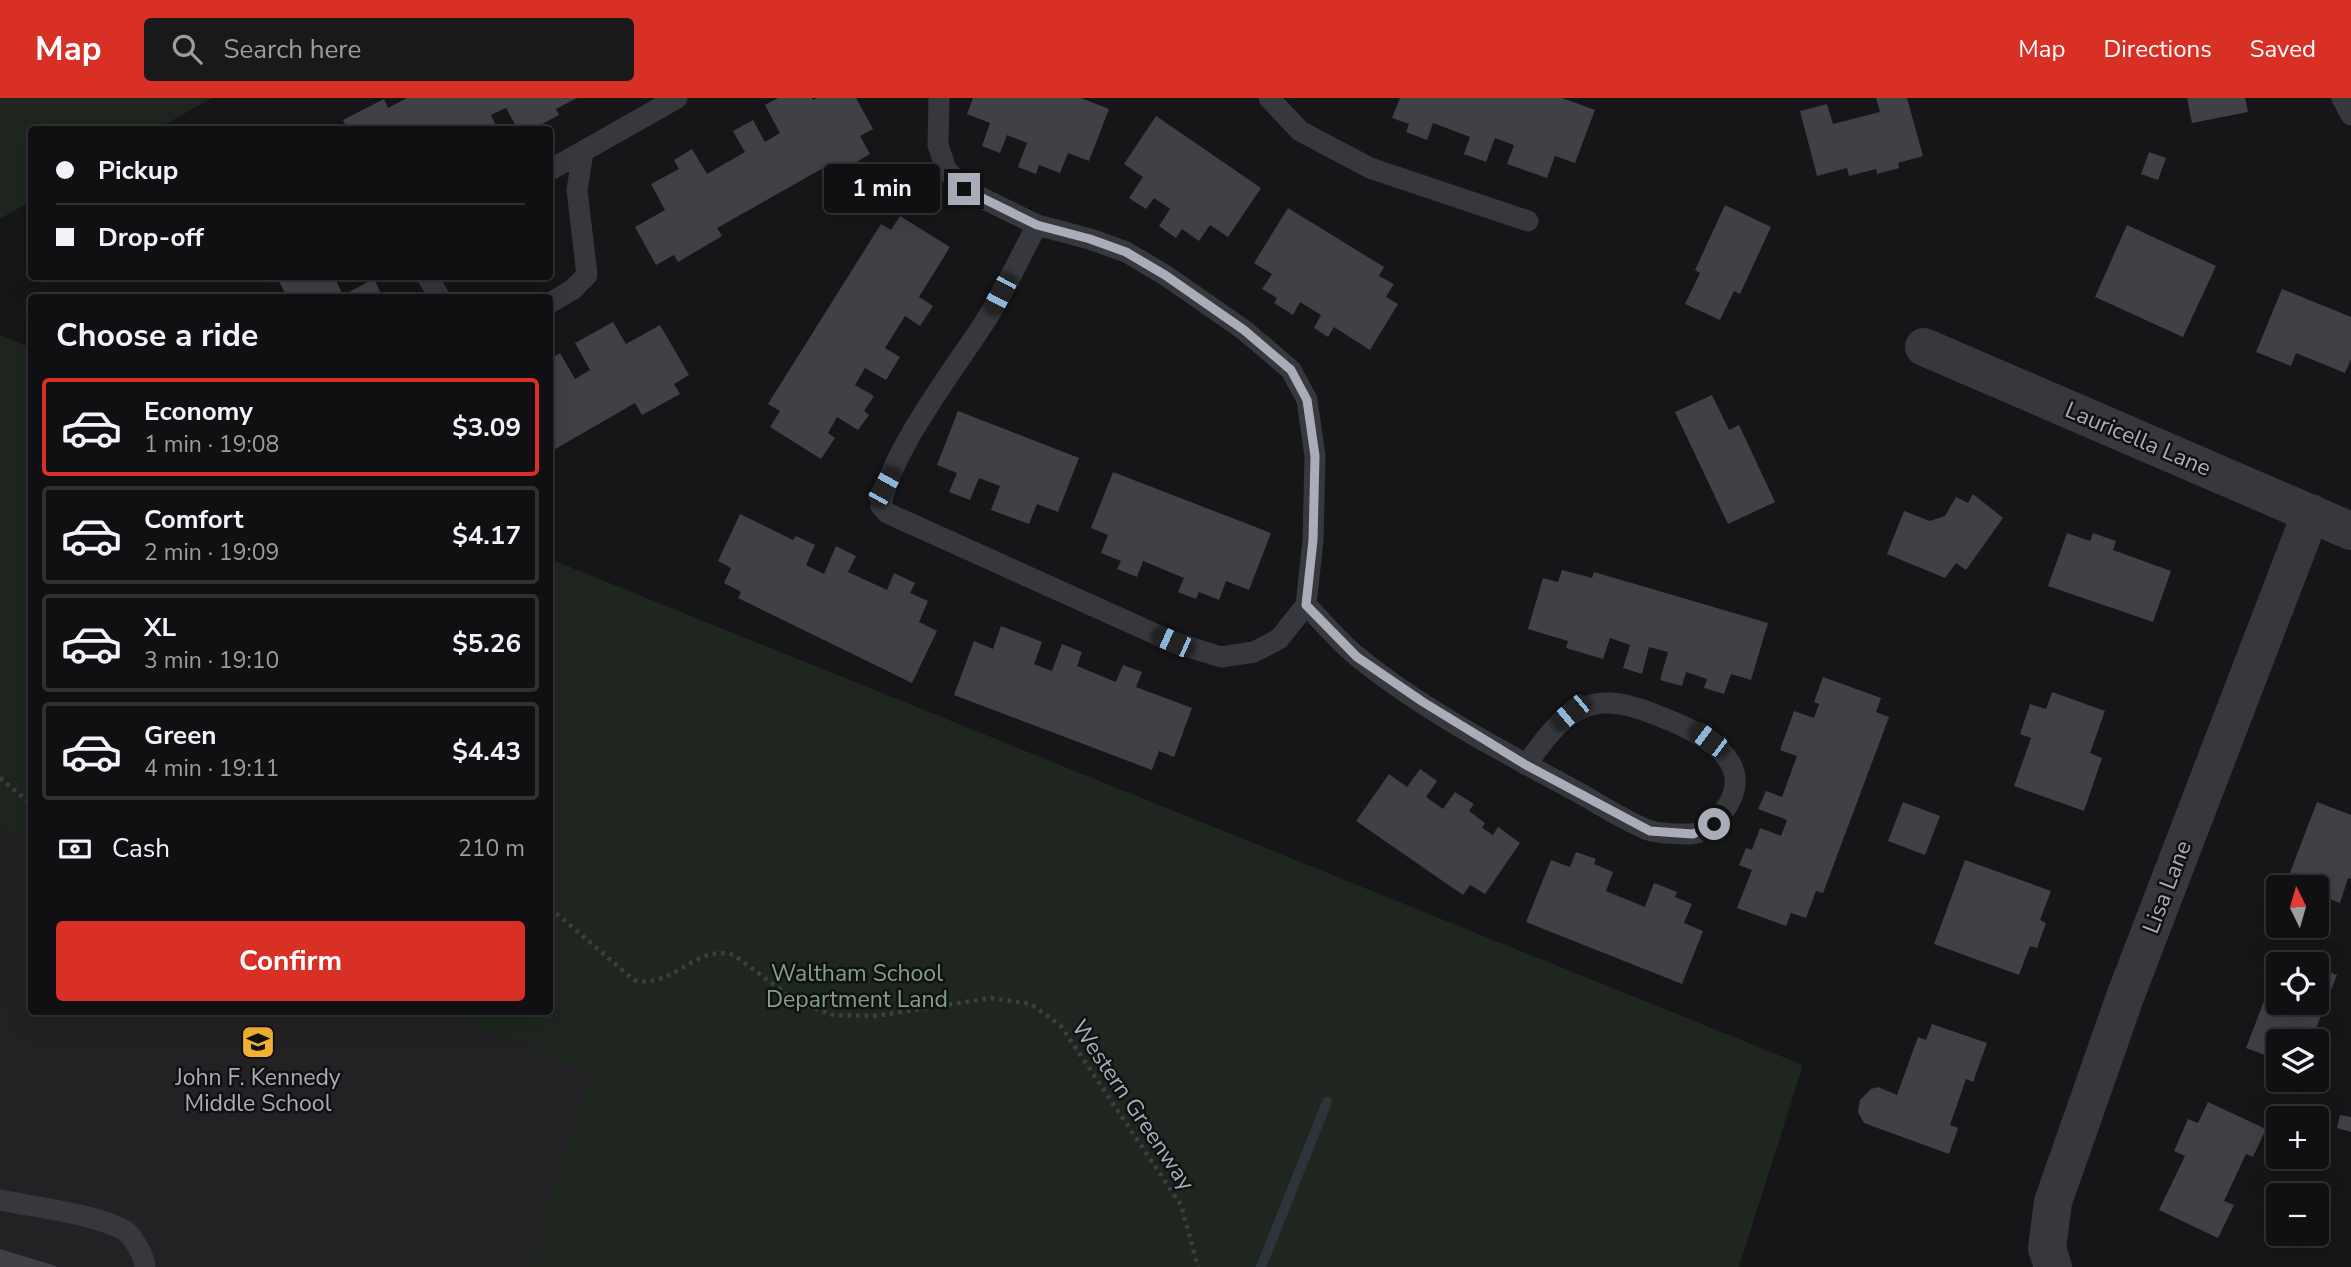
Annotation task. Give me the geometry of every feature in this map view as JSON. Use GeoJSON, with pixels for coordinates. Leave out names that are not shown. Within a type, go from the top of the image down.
{"type":"FeatureCollection","features":[{"type":"Feature","properties":{"kind":"street","name":"Lauricella Lane"},"geometry":{"type":"LineString","coordinates":[[1924,347],[2351,531]]}},
{"type":"Feature","properties":{"kind":"street","name":"Lisa Lane"},"geometry":{"type":"LineString","coordinates":[[2053,1267],[2047,1248],[2053,1202],[2125,997],[2311,513]]}},
{"type":"Feature","properties":{"kind":"lane"},"geometry":{"type":"LineString","coordinates":[[553,168],[677,98]]}},
{"type":"Feature","properties":{"kind":"lane"},"geometry":{"type":"LineString","coordinates":[[939,98],[938,145],[946,169],[964,189],[1037,225],[1126,252],[1165,275],[1244,330],[1291,370],[1307,400],[1315,456],[1313,540],[1306,605],[1279,639],[1254,652],[1221,657],[1173,642],[887,513],[881,506],[884,487],[988,317],[1037,225]]}},
{"type":"Feature","properties":{"kind":"lane"},"geometry":{"type":"LineString","coordinates":[[1269,98],[1300,131],[1370,168],[1528,221]]}},
{"type":"Feature","properties":{"kind":"lane"},"geometry":{"type":"LineString","coordinates":[[2342,98],[2351,115]]}},
{"type":"Feature","properties":{"kind":"lane"},"geometry":{"type":"LineString","coordinates":[[553,301],[572,290],[587,275],[577,190],[583,152]]}},
{"type":"Feature","properties":{"kind":"lane"},"geometry":{"type":"LineString","coordinates":[[1306,605],[1357,657],[1423,702],[1526,765],[1650,831],[1693,834],[1714,824],[1732,800],[1735,773],[1724,752],[1694,729],[1631,705],[1597,704],[1571,712],[1553,727],[1526,765]]}},
{"type":"Feature","properties":{"kind":"lane"},"geometry":{"type":"LineString","coordinates":[[0,1200],[90,1219],[126,1231],[145,1261],[145,1267]]}},
{"type":"Feature","properties":{"kind":"path"},"geometry":{"type":"LineString","coordinates":[[0,778],[28,802]]}},
{"type":"Feature","properties":{"kind":"path","name":"Western Greenway"},"geometry":{"type":"LineString","coordinates":[[553,911],[634,980],[646,983],[658,982],[709,953],[722,951],[734,955],[797,1002],[833,1015],[875,1016],[991,998],[1031,1004],[1061,1026],[1181,1205],[1198,1267]]}},
{"type":"Feature","properties":{"kind":"shaded area","name":"John F. Kennedy Middle School"},"geometry":{"type":"Polygon","coordinates":[[[0,827],[28,839],[28,1015],[450,1015],[590,1073],[530,1267],[0,1267],[0,827]]]}},
{"type":"Feature","properties":{"kind":"green space"},"geometry":{"type":"Polygon","coordinates":[[[0,98],[212,98],[162,126],[28,126],[28,203],[0,219],[0,98]]]}},
{"type":"Feature","properties":{"kind":"green space"},"geometry":{"type":"Polygon","coordinates":[[[0,335],[28,347],[28,839],[0,827],[0,335]]]}},
{"type":"Feature","properties":{"kind":"green space","name":"Waltham School Department Land"},"geometry":{"type":"Polygon","coordinates":[[[553,560],[1803,1065],[1739,1267],[530,1267],[590,1073],[450,1015],[553,1015],[553,560]]]}},
{"type":"Feature","properties":{"kind":"building"},"geometry":{"type":"Polygon","coordinates":[[[407,98],[577,98],[556,109],[559,115],[538,126],[516,126],[506,108],[491,115],[496,126],[346,126],[343,120],[384,99],[388,108],[407,98]]]}},
{"type":"Feature","properties":{"kind":"building"},"geometry":{"type":"Polygon","coordinates":[[[778,98],[856,98],[873,129],[860,136],[870,154],[831,177],[825,167],[717,228],[722,236],[678,262],[674,255],[656,265],[635,227],[665,210],[651,184],[679,169],[674,160],[692,149],[707,174],[745,152],[733,131],[753,120],[765,142],[780,133],[765,105],[778,98]]]}},
{"type":"Feature","properties":{"kind":"building"},"geometry":{"type":"Polygon","coordinates":[[[973,98],[1081,98],[1109,109],[1089,161],[1068,153],[1060,173],[1039,165],[1036,174],[1018,167],[1027,143],[1007,135],[1000,153],[982,146],[990,123],[967,114],[973,98]]]}},
{"type":"Feature","properties":{"kind":"building"},"geometry":{"type":"Polygon","coordinates":[[[1400,98],[1562,98],[1595,110],[1575,163],[1555,156],[1547,178],[1507,164],[1514,145],[1495,138],[1486,162],[1464,154],[1470,137],[1433,123],[1427,140],[1406,132],[1409,124],[1392,118],[1400,98]]]}},
{"type":"Feature","properties":{"kind":"building"},"geometry":{"type":"Polygon","coordinates":[[[1876,98],[1907,98],[1923,156],[1898,163],[1899,168],[1877,174],[1876,169],[1849,176],[1847,168],[1817,176],[1800,111],[1827,104],[1833,124],[1880,112],[1876,98]]]}},
{"type":"Feature","properties":{"kind":"building"},"geometry":{"type":"Polygon","coordinates":[[[2187,98],[2245,98],[2248,112],[2192,123],[2187,98]]]}},
{"type":"Feature","properties":{"kind":"building"},"geometry":{"type":"Polygon","coordinates":[[[1156,116],[1261,188],[1228,237],[1210,225],[1199,241],[1182,229],[1176,238],[1159,226],[1170,209],[1154,198],[1146,209],[1129,198],[1143,177],[1124,164],[1156,116]]]}},
{"type":"Feature","properties":{"kind":"building"},"geometry":{"type":"Polygon","coordinates":[[[2149,152],[2166,158],[2158,180],[2141,174],[2149,152]]]}},
{"type":"Feature","properties":{"kind":"building"},"geometry":{"type":"Polygon","coordinates":[[[1725,205],[1771,227],[1740,294],[1734,291],[1720,320],[1685,304],[1700,273],[1695,270],[1725,205]]]}},
{"type":"Feature","properties":{"kind":"building"},"geometry":{"type":"Polygon","coordinates":[[[1288,208],[1384,267],[1379,276],[1394,284],[1386,297],[1398,304],[1370,350],[1334,327],[1328,337],[1314,328],[1321,315],[1300,302],[1293,315],[1274,303],[1277,298],[1262,289],[1272,274],[1254,263],[1288,208]]]}},
{"type":"Feature","properties":{"kind":"building"},"geometry":{"type":"Polygon","coordinates":[[[900,216],[950,247],[919,297],[933,306],[920,326],[905,316],[885,348],[900,357],[886,380],[865,368],[855,385],[874,396],[864,411],[869,415],[858,430],[837,417],[828,433],[835,438],[821,459],[770,427],[780,411],[768,404],[881,224],[891,230],[900,216]]]}},
{"type":"Feature","properties":{"kind":"building"},"geometry":{"type":"Polygon","coordinates":[[[2127,225],[2216,266],[2183,337],[2095,297],[2127,225]]]}},
{"type":"Feature","properties":{"kind":"building"},"geometry":{"type":"Polygon","coordinates":[[[278,280],[336,280],[343,294],[285,294],[278,280]]]}},
{"type":"Feature","properties":{"kind":"building"},"geometry":{"type":"Polygon","coordinates":[[[372,280],[381,294],[345,294],[372,280]]]}},
{"type":"Feature","properties":{"kind":"building"},"geometry":{"type":"Polygon","coordinates":[[[2282,289],[2351,317],[2351,359],[2345,373],[2296,353],[2291,366],[2256,352],[2282,289]]]}},
{"type":"Feature","properties":{"kind":"building"},"geometry":{"type":"Polygon","coordinates":[[[613,322],[626,344],[660,325],[689,375],[674,384],[680,394],[642,415],[635,403],[553,450],[553,357],[560,353],[575,379],[590,370],[575,343],[613,322]]]}},
{"type":"Feature","properties":{"kind":"building"},"geometry":{"type":"Polygon","coordinates":[[[1712,395],[1729,430],[1739,425],[1775,502],[1728,524],[1675,412],[1712,395]]]}},
{"type":"Feature","properties":{"kind":"building"},"geometry":{"type":"Polygon","coordinates":[[[958,411],[1079,458],[1058,512],[1037,504],[1029,524],[991,510],[1000,486],[979,478],[970,500],[949,492],[957,473],[937,465],[958,411]]]}},
{"type":"Feature","properties":{"kind":"building"},"geometry":{"type":"Polygon","coordinates":[[[1113,472],[1271,533],[1249,590],[1226,581],[1219,600],[1199,592],[1196,599],[1178,592],[1184,578],[1143,561],[1137,577],[1117,569],[1121,561],[1101,553],[1108,535],[1091,528],[1113,472]]]}},
{"type":"Feature","properties":{"kind":"building"},"geometry":{"type":"Polygon","coordinates":[[[1973,494],[2003,518],[1966,570],[1956,563],[1945,578],[1887,554],[1904,511],[1930,521],[1945,516],[1956,497],[1968,503],[1973,494]]]}},
{"type":"Feature","properties":{"kind":"building"},"geometry":{"type":"Polygon","coordinates":[[[740,514],[793,540],[796,536],[815,545],[806,565],[824,574],[836,546],[856,556],[848,572],[887,590],[894,573],[915,583],[910,593],[928,601],[919,622],[937,631],[912,683],[738,598],[741,592],[724,583],[731,568],[718,561],[740,514]]]}},
{"type":"Feature","properties":{"kind":"building"},"geometry":{"type":"Polygon","coordinates":[[[2067,533],[2090,541],[2093,533],[2116,541],[2113,550],[2171,571],[2153,622],[2048,586],[2067,533]]]}},
{"type":"Feature","properties":{"kind":"building"},"geometry":{"type":"Polygon","coordinates":[[[1562,570],[1592,578],[1594,572],[1768,623],[1751,680],[1731,674],[1724,694],[1704,688],[1707,679],[1686,672],[1682,686],[1660,680],[1668,652],[1649,647],[1642,674],[1623,668],[1630,645],[1610,638],[1603,659],[1566,648],[1568,641],[1528,629],[1543,578],[1558,582],[1562,570]]]}},
{"type":"Feature","properties":{"kind":"building"},"geometry":{"type":"Polygon","coordinates":[[[1001,626],[1042,642],[1034,664],[1052,671],[1062,644],[1082,652],[1077,666],[1116,682],[1123,665],[1142,672],[1136,687],[1192,708],[1174,757],[1159,751],[1152,770],[954,695],[974,641],[993,649],[1001,626]]]}},
{"type":"Feature","properties":{"kind":"building"},"geometry":{"type":"Polygon","coordinates":[[[1823,677],[1881,698],[1876,712],[1889,717],[1823,893],[1816,891],[1806,918],[1791,913],[1786,926],[1737,908],[1752,870],[1739,865],[1746,848],[1752,850],[1760,828],[1781,836],[1787,820],[1758,809],[1766,791],[1782,797],[1797,756],[1780,750],[1794,711],[1814,718],[1819,704],[1814,702],[1823,677]]]}},
{"type":"Feature","properties":{"kind":"building"},"geometry":{"type":"Polygon","coordinates":[[[2052,692],[2105,711],[2090,753],[2102,758],[2084,811],[2014,786],[2031,738],[2020,734],[2030,704],[2046,709],[2052,692]]]}},
{"type":"Feature","properties":{"kind":"building"},"geometry":{"type":"Polygon","coordinates":[[[1420,769],[1437,781],[1426,797],[1443,809],[1455,792],[1474,804],[1469,811],[1485,823],[1482,828],[1493,835],[1498,827],[1520,843],[1485,894],[1470,885],[1463,895],[1356,821],[1389,774],[1407,787],[1420,769]]]}},
{"type":"Feature","properties":{"kind":"building"},"geometry":{"type":"Polygon","coordinates":[[[1903,802],[1940,816],[1925,855],[1888,841],[1903,802]]]}},
{"type":"Feature","properties":{"kind":"building"},"geometry":{"type":"Polygon","coordinates":[[[2317,802],[2351,815],[2351,879],[2348,878],[2340,903],[2329,899],[2329,875],[2289,875],[2317,802]]]}},
{"type":"Feature","properties":{"kind":"building"},"geometry":{"type":"Polygon","coordinates":[[[1576,852],[1596,859],[1594,864],[1613,872],[1606,891],[1645,907],[1654,883],[1677,892],[1675,897],[1692,904],[1684,923],[1703,931],[1682,984],[1526,922],[1551,860],[1570,867],[1576,852]]]}},
{"type":"Feature","properties":{"kind":"building"},"geometry":{"type":"Polygon","coordinates":[[[1965,860],[2051,891],[2040,920],[2046,923],[2037,948],[2030,946],[2019,975],[1934,944],[1965,860]]]}},
{"type":"Feature","properties":{"kind":"building"},"geometry":{"type":"Polygon","coordinates":[[[2329,972],[2337,975],[2329,995],[2329,972]]]}},
{"type":"Feature","properties":{"kind":"building"},"geometry":{"type":"Polygon","coordinates":[[[2266,996],[2266,1015],[2321,1015],[2316,1029],[2266,1029],[2266,1056],[2246,1048],[2266,996]]]}},
{"type":"Feature","properties":{"kind":"building"},"geometry":{"type":"Polygon","coordinates":[[[1932,1024],[1987,1043],[1973,1082],[1966,1079],[1950,1125],[1958,1128],[1949,1154],[1864,1123],[1858,1112],[1860,1100],[1871,1089],[1878,1087],[1897,1095],[1918,1037],[1926,1040],[1932,1024]]]}},
{"type":"Feature","properties":{"kind":"building"},"geometry":{"type":"Polygon","coordinates":[[[2208,1102],[2266,1129],[2253,1157],[2246,1154],[2224,1201],[2234,1205],[2218,1238],[2159,1210],[2185,1156],[2174,1151],[2188,1119],[2198,1123],[2208,1102]]]}},
{"type":"Feature","properties":{"kind":"building"},"geometry":{"type":"Polygon","coordinates":[[[2340,1115],[2351,1117],[2351,1132],[2337,1128],[2340,1115]]]}},
{"type":"Feature","properties":{"kind":"building"},"geometry":{"type":"Polygon","coordinates":[[[0,1249],[56,1266],[56,1267],[0,1267],[0,1249]]]}},
{"type":"Feature","properties":{"kind":"waterway"},"geometry":{"type":"LineString","coordinates":[[1261,1267],[1327,1102]]}},
{"type":"Feature","properties":{"kind":"place","name":"John F. Kennedy Middle School"},"geometry":{"type":"Point","coordinates":[258,1042]}},
{"type":"Feature","properties":{"kind":"route"},"geometry":{"type":"LineString","coordinates":[[964,189],[1037,225],[1126,252],[1165,275],[1244,330],[1291,370],[1307,400],[1315,456],[1313,540],[1306,605],[1357,657],[1423,702],[1526,765],[1650,831],[1693,834],[1714,824]]}}]}
